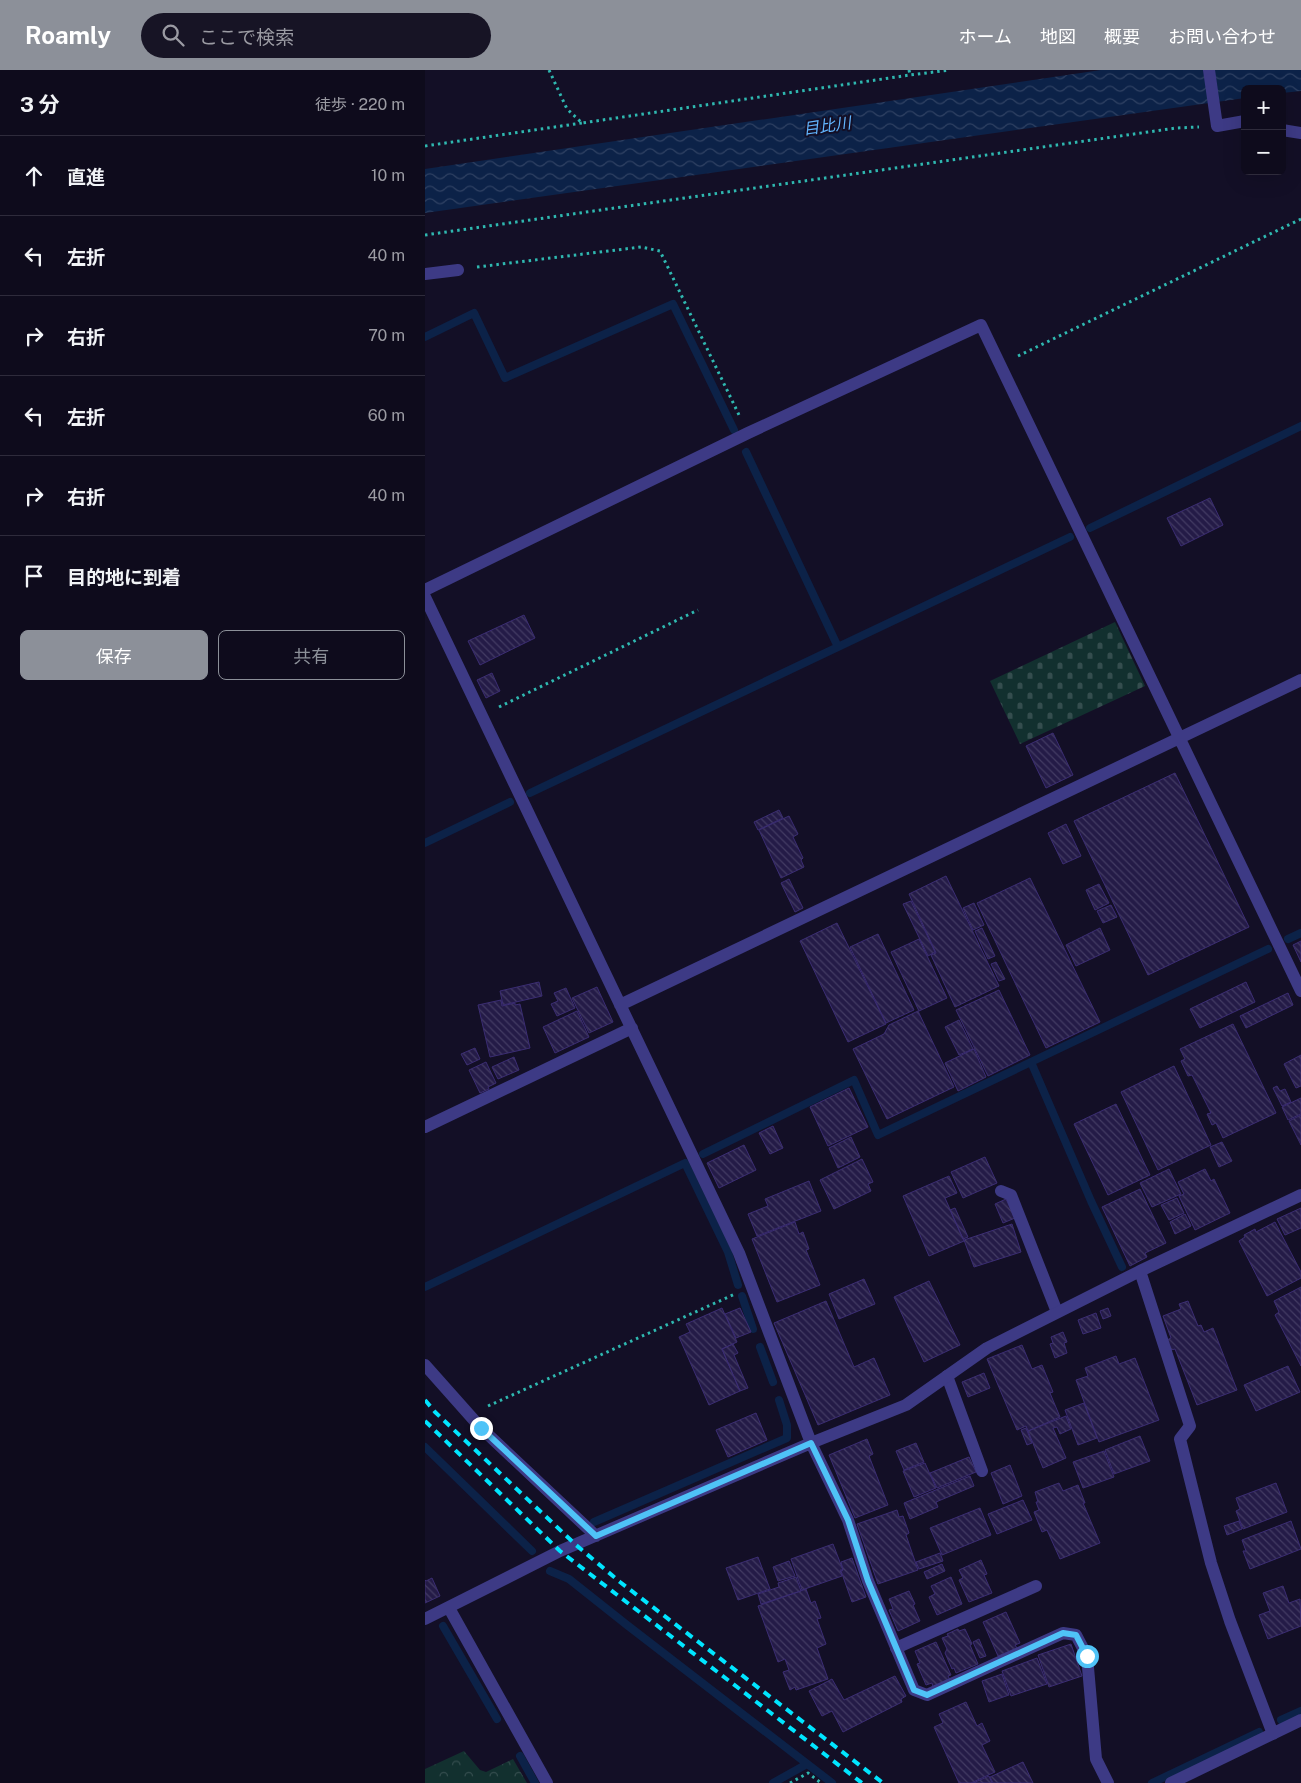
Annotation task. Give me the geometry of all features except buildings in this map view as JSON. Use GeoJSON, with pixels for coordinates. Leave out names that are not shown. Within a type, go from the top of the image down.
{"type":"FeatureCollection","features":[{"type":"Feature","properties":{"kind":"street"},"geometry":{"type":"LineString","coordinates":[[1209,70],[1217,123],[1241,121]]}},
{"type":"Feature","properties":{"kind":"street"},"geometry":{"type":"LineString","coordinates":[[1286,131],[1301,133]]}},
{"type":"Feature","properties":{"kind":"street"},"geometry":{"type":"LineString","coordinates":[[425,274],[458,270]]}},
{"type":"Feature","properties":{"kind":"street"},"geometry":{"type":"LineString","coordinates":[[425,590],[748,433],[981,324],[1301,991]]}},
{"type":"Feature","properties":{"kind":"street"},"geometry":{"type":"LineString","coordinates":[[425,597],[739,1253],[811,1443],[848,1520],[868,1581],[914,1690],[927,1695],[1063,1633],[1076,1635],[1087,1656],[1096,1759],[1107,1783]]}},
{"type":"Feature","properties":{"kind":"street"},"geometry":{"type":"LineString","coordinates":[[620,1004],[1301,680]]}},
{"type":"Feature","properties":{"kind":"street"},"geometry":{"type":"LineString","coordinates":[[425,1127],[632,1028]]}},
{"type":"Feature","properties":{"kind":"street"},"geometry":{"type":"LineString","coordinates":[[1001,1190],[1011,1194],[1057,1312]]}},
{"type":"Feature","properties":{"kind":"street"},"geometry":{"type":"LineString","coordinates":[[425,1619],[560,1551],[811,1443],[906,1406],[987,1348],[1139,1271],[1301,1195]]}},
{"type":"Feature","properties":{"kind":"street"},"geometry":{"type":"LineString","coordinates":[[1139,1271],[1189,1426],[1180,1439],[1211,1563],[1230,1622],[1273,1734]]}},
{"type":"Feature","properties":{"kind":"street"},"geometry":{"type":"LineString","coordinates":[[425,1365],[481,1428],[596,1536]]}},
{"type":"Feature","properties":{"kind":"street"},"geometry":{"type":"LineString","coordinates":[[947,1376],[982,1471]]}},
{"type":"Feature","properties":{"kind":"street"},"geometry":{"type":"LineString","coordinates":[[896,1648],[1036,1586]]}},
{"type":"Feature","properties":{"kind":"street"},"geometry":{"type":"LineString","coordinates":[[449,1608],[547,1783]]}},
{"type":"Feature","properties":{"kind":"street"},"geometry":{"type":"LineString","coordinates":[[1171,1783],[1301,1720]]}},
{"type":"Feature","properties":{"kind":"path"},"geometry":{"type":"LineString","coordinates":[[549,70],[567,109],[582,123]]}},
{"type":"Feature","properties":{"kind":"path"},"geometry":{"type":"LineString","coordinates":[[909,70],[910,75]]}},
{"type":"Feature","properties":{"kind":"path"},"geometry":{"type":"LineString","coordinates":[[425,146],[950,70]]}},
{"type":"Feature","properties":{"kind":"path"},"geometry":{"type":"LineString","coordinates":[[425,235],[1217,123]]}},
{"type":"Feature","properties":{"kind":"path"},"geometry":{"type":"LineString","coordinates":[[1000,364],[1301,219]]}},
{"type":"Feature","properties":{"kind":"path"},"geometry":{"type":"LineString","coordinates":[[458,270],[641,247],[660,251],[748,433]]}},
{"type":"Feature","properties":{"kind":"path"},"geometry":{"type":"LineString","coordinates":[[482,715],[698,610]]}},
{"type":"Feature","properties":{"kind":"path"},"geometry":{"type":"LineString","coordinates":[[469,1415],[752,1287]]}},
{"type":"Feature","properties":{"kind":"path"},"geometry":{"type":"LineString","coordinates":[[790,1783],[808,1773],[821,1783]]}},
{"type":"Feature","properties":{"kind":"green space"},"geometry":{"type":"Polygon","coordinates":[[[1115,622],[1145,686],[1020,744],[990,681],[1115,622]]]}},
{"type":"Feature","properties":{"kind":"green space"},"geometry":{"type":"Polygon","coordinates":[[[464,1751],[480,1770],[486,1772],[513,1759],[527,1783],[425,1783],[425,1769],[464,1751]]]}},
{"type":"Feature","properties":{"kind":"water","name":"目比川"},"geometry":{"type":"Polygon","coordinates":[[[1101,70],[1301,70],[1301,91],[1286,93],[1286,85],[1241,85],[1241,99],[425,213],[425,169],[1101,70]]]}},
{"type":"Feature","properties":{"kind":"waterway"},"geometry":{"type":"LineString","coordinates":[[425,337],[474,313],[505,378],[673,304],[734,430]]}},
{"type":"Feature","properties":{"kind":"waterway"},"geometry":{"type":"LineString","coordinates":[[1090,528],[1301,426]]}},
{"type":"Feature","properties":{"kind":"waterway"},"geometry":{"type":"LineString","coordinates":[[746,452],[838,647]]}},
{"type":"Feature","properties":{"kind":"waterway"},"geometry":{"type":"LineString","coordinates":[[530,793],[1070,537]]}},
{"type":"Feature","properties":{"kind":"waterway"},"geometry":{"type":"LineString","coordinates":[[425,843],[510,802]]}},
{"type":"Feature","properties":{"kind":"waterway"},"geometry":{"type":"LineString","coordinates":[[1288,939],[1301,933]]}},
{"type":"Feature","properties":{"kind":"waterway"},"geometry":{"type":"LineString","coordinates":[[703,1154],[854,1080],[878,1135],[1268,949]]}},
{"type":"Feature","properties":{"kind":"waterway"},"geometry":{"type":"LineString","coordinates":[[1031,1062],[1091,1201],[1122,1267]]}},
{"type":"Feature","properties":{"kind":"waterway"},"geometry":{"type":"LineString","coordinates":[[425,1287],[685,1163],[728,1252],[738,1285]]}},
{"type":"Feature","properties":{"kind":"waterway"},"geometry":{"type":"LineString","coordinates":[[742,1296],[753,1329]]}},
{"type":"Feature","properties":{"kind":"waterway"},"geometry":{"type":"LineString","coordinates":[[760,1347],[773,1382]]}},
{"type":"Feature","properties":{"kind":"waterway"},"geometry":{"type":"LineString","coordinates":[[594,1522],[787,1438],[787,1425],[779,1400]]}},
{"type":"Feature","properties":{"kind":"waterway"},"geometry":{"type":"LineString","coordinates":[[425,1447],[532,1551]]}},
{"type":"Feature","properties":{"kind":"waterway"},"geometry":{"type":"LineString","coordinates":[[550,1571],[569,1579],[832,1783]]}},
{"type":"Feature","properties":{"kind":"waterway"},"geometry":{"type":"LineString","coordinates":[[443,1626],[497,1719]]}},
{"type":"Feature","properties":{"kind":"waterway"},"geometry":{"type":"LineString","coordinates":[[1281,1720],[1301,1711]]}},
{"type":"Feature","properties":{"kind":"waterway"},"geometry":{"type":"LineString","coordinates":[[1152,1783],[1259,1732]]}},
{"type":"Feature","properties":{"kind":"waterway"},"geometry":{"type":"LineString","coordinates":[[520,1756],[535,1783]]}},
{"type":"Feature","properties":{"kind":"waterway"},"geometry":{"type":"LineString","coordinates":[[773,1783],[807,1764]]}},
{"type":"Feature","properties":{"kind":"railway"},"geometry":{"type":"LineString","coordinates":[[425,1400],[435,1412],[576,1545],[620,1582],[883,1783]]}},
{"type":"Feature","properties":{"kind":"railway"},"geometry":{"type":"LineString","coordinates":[[425,1421],[560,1551],[862,1783]]}},
{"type":"Feature","properties":{"kind":"route"},"geometry":{"type":"LineString","coordinates":[[481,1428],[596,1536],[811,1443],[848,1520],[868,1581],[914,1690],[927,1695],[1063,1633],[1076,1635],[1087,1656]]}}]}
